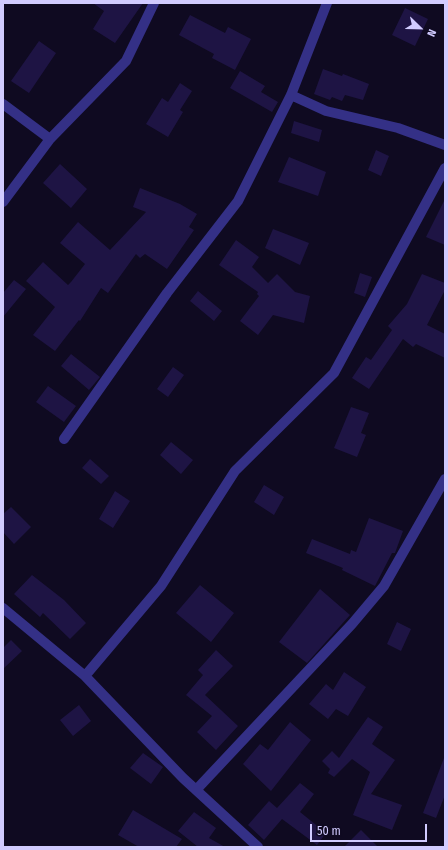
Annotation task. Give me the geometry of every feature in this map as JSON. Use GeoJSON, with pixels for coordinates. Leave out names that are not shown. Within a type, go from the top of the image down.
{"type":"FeatureCollection","features":[{"type":"Feature","properties":{"kind":"street"},"geometry":{"type":"LineString","coordinates":[[3,202],[50,139],[126,61],[154,3]]}},
{"type":"Feature","properties":{"kind":"street"},"geometry":{"type":"LineString","coordinates":[[64,439],[167,293],[238,202],[291,95],[327,3]]}},
{"type":"Feature","properties":{"kind":"street"},"geometry":{"type":"LineString","coordinates":[[291,95],[326,111],[398,128],[445,145]]}},
{"type":"Feature","properties":{"kind":"street"},"geometry":{"type":"LineString","coordinates":[[3,104],[50,139]]}},
{"type":"Feature","properties":{"kind":"street"},"geometry":{"type":"LineString","coordinates":[[85,676],[160,586],[236,471],[334,373],[445,168]]}},
{"type":"Feature","properties":{"kind":"street"},"geometry":{"type":"LineString","coordinates":[[196,790],[352,624],[384,586],[445,479]]}},
{"type":"Feature","properties":{"kind":"street"},"geometry":{"type":"LineString","coordinates":[[3,608],[85,676],[196,790],[258,847]]}},
{"type":"Feature","properties":{"kind":"building"},"geometry":{"type":"Polygon","coordinates":[[[93,3],[143,3],[115,43],[93,29],[104,11],[93,3]]]}},
{"type":"Feature","properties":{"kind":"building"},"geometry":{"type":"Polygon","coordinates":[[[405,8],[428,19],[415,46],[392,35],[405,8]]]}},
{"type":"Feature","properties":{"kind":"building"},"geometry":{"type":"Polygon","coordinates":[[[190,15],[225,33],[228,27],[251,39],[235,70],[212,58],[214,54],[179,35],[190,15]]]}},
{"type":"Feature","properties":{"kind":"building"},"geometry":{"type":"Polygon","coordinates":[[[39,41],[56,53],[29,93],[11,81],[39,41]]]}},
{"type":"Feature","properties":{"kind":"building"},"geometry":{"type":"Polygon","coordinates":[[[323,69],[342,76],[343,74],[369,84],[363,100],[345,95],[342,101],[332,97],[330,100],[314,94],[323,69]]]}},
{"type":"Feature","properties":{"kind":"building"},"geometry":{"type":"Polygon","coordinates":[[[240,71],[265,86],[261,92],[278,102],[272,112],[230,88],[240,71]]]}},
{"type":"Feature","properties":{"kind":"building"},"geometry":{"type":"Polygon","coordinates":[[[180,83],[192,91],[180,110],[183,112],[168,137],[146,124],[162,98],[168,102],[180,83]]]}},
{"type":"Feature","properties":{"kind":"building"},"geometry":{"type":"Polygon","coordinates":[[[294,121],[322,130],[319,142],[291,133],[294,121]]]}},
{"type":"Feature","properties":{"kind":"building"},"geometry":{"type":"Polygon","coordinates":[[[376,150],[389,156],[381,176],[368,170],[376,150]]]}},
{"type":"Feature","properties":{"kind":"building"},"geometry":{"type":"Polygon","coordinates":[[[289,157],[326,172],[318,196],[278,182],[289,157]]]}},
{"type":"Feature","properties":{"kind":"building"},"geometry":{"type":"Polygon","coordinates":[[[60,164],[87,189],[71,208],[43,183],[60,164]]]}},
{"type":"Feature","properties":{"kind":"building"},"geometry":{"type":"Polygon","coordinates":[[[140,188],[180,204],[197,214],[189,227],[194,230],[167,269],[145,254],[140,258],[136,254],[108,293],[101,288],[80,321],[79,320],[55,351],[33,335],[55,307],[26,281],[43,262],[68,285],[85,264],[60,243],[78,222],[110,250],[146,212],[133,207],[140,188]]]}},
{"type":"Feature","properties":{"kind":"building"},"geometry":{"type":"Polygon","coordinates":[[[445,199],[445,245],[426,237],[445,199]]]}},
{"type":"Feature","properties":{"kind":"building"},"geometry":{"type":"Polygon","coordinates":[[[273,229],[309,243],[300,265],[265,248],[273,229]]]}},
{"type":"Feature","properties":{"kind":"building"},"geometry":{"type":"Polygon","coordinates":[[[236,240],[259,257],[252,267],[268,283],[277,274],[295,292],[310,296],[304,323],[273,315],[258,335],[240,321],[259,296],[257,294],[258,292],[219,265],[236,240]]]}},
{"type":"Feature","properties":{"kind":"building"},"geometry":{"type":"Polygon","coordinates":[[[360,273],[372,277],[365,297],[354,293],[360,273]]]}},
{"type":"Feature","properties":{"kind":"building"},"geometry":{"type":"Polygon","coordinates":[[[422,274],[445,283],[445,290],[427,325],[445,334],[445,358],[416,344],[413,347],[403,339],[369,389],[352,378],[366,357],[371,360],[392,330],[388,326],[407,304],[422,274]]]}},
{"type":"Feature","properties":{"kind":"building"},"geometry":{"type":"Polygon","coordinates":[[[14,280],[26,289],[3,317],[3,293],[14,280]]]}},
{"type":"Feature","properties":{"kind":"building"},"geometry":{"type":"Polygon","coordinates":[[[198,291],[222,311],[214,321],[190,301],[198,291]]]}},
{"type":"Feature","properties":{"kind":"building"},"geometry":{"type":"Polygon","coordinates":[[[71,354],[100,377],[89,390],[61,366],[71,354]]]}},
{"type":"Feature","properties":{"kind":"building"},"geometry":{"type":"Polygon","coordinates":[[[173,367],[184,375],[168,397],[157,389],[173,367]]]}},
{"type":"Feature","properties":{"kind":"building"},"geometry":{"type":"Polygon","coordinates":[[[48,386],[76,406],[64,422],[36,402],[48,386]]]}},
{"type":"Feature","properties":{"kind":"building"},"geometry":{"type":"Polygon","coordinates":[[[351,407],[369,413],[361,433],[366,435],[357,457],[334,448],[351,407]]]}},
{"type":"Feature","properties":{"kind":"building"},"geometry":{"type":"Polygon","coordinates":[[[171,442],[193,460],[181,474],[160,455],[171,442]]]}},
{"type":"Feature","properties":{"kind":"building"},"geometry":{"type":"Polygon","coordinates":[[[90,459],[109,476],[101,484],[82,468],[90,459]]]}},
{"type":"Feature","properties":{"kind":"building"},"geometry":{"type":"Polygon","coordinates":[[[264,485],[284,497],[274,515],[254,502],[264,485]]]}},
{"type":"Feature","properties":{"kind":"building"},"geometry":{"type":"Polygon","coordinates":[[[115,491],[130,501],[113,528],[99,519],[115,491]]]}},
{"type":"Feature","properties":{"kind":"building"},"geometry":{"type":"Polygon","coordinates":[[[11,507],[31,527],[14,544],[3,532],[3,514],[11,507]]]}},
{"type":"Feature","properties":{"kind":"building"},"geometry":{"type":"Polygon","coordinates":[[[369,518],[403,531],[395,553],[392,553],[375,586],[342,570],[343,568],[306,553],[312,539],[350,554],[351,550],[356,552],[369,518]]]}},
{"type":"Feature","properties":{"kind":"building"},"geometry":{"type":"Polygon","coordinates":[[[32,575],[64,600],[86,623],[70,639],[43,613],[40,617],[14,594],[32,575]]]}},
{"type":"Feature","properties":{"kind":"building"},"geometry":{"type":"Polygon","coordinates":[[[200,585],[234,613],[211,642],[176,613],[200,585]]]}},
{"type":"Feature","properties":{"kind":"building"},"geometry":{"type":"Polygon","coordinates":[[[320,589],[350,615],[307,663],[279,642],[320,589]]]}},
{"type":"Feature","properties":{"kind":"building"},"geometry":{"type":"Polygon","coordinates":[[[397,622],[411,629],[401,651],[387,644],[397,622]]]}},
{"type":"Feature","properties":{"kind":"building"},"geometry":{"type":"Polygon","coordinates":[[[11,640],[22,651],[3,669],[3,648],[11,640]]]}},
{"type":"Feature","properties":{"kind":"building"},"geometry":{"type":"Polygon","coordinates":[[[216,650],[233,666],[205,695],[238,726],[216,750],[197,732],[212,716],[186,695],[203,675],[198,670],[216,650]]]}},
{"type":"Feature","properties":{"kind":"building"},"geometry":{"type":"Polygon","coordinates":[[[344,672],[366,687],[348,716],[336,709],[328,719],[309,704],[326,684],[333,690],[344,672]]]}},
{"type":"Feature","properties":{"kind":"building"},"geometry":{"type":"Polygon","coordinates":[[[79,705],[91,721],[73,736],[60,720],[79,705]]]}},
{"type":"Feature","properties":{"kind":"building"},"geometry":{"type":"Polygon","coordinates":[[[368,717],[383,727],[372,744],[395,760],[371,794],[402,805],[392,830],[353,815],[370,772],[352,759],[334,777],[328,773],[330,769],[322,761],[332,751],[339,758],[368,717]]]}},
{"type":"Feature","properties":{"kind":"building"},"geometry":{"type":"Polygon","coordinates":[[[290,722],[311,740],[271,791],[243,764],[260,744],[268,750],[290,722]]]}},
{"type":"Feature","properties":{"kind":"building"},"geometry":{"type":"Polygon","coordinates":[[[143,753],[163,767],[151,784],[130,768],[143,753]]]}},
{"type":"Feature","properties":{"kind":"building"},"geometry":{"type":"Polygon","coordinates":[[[444,758],[445,795],[436,818],[423,813],[444,758]]]}},
{"type":"Feature","properties":{"kind":"building"},"geometry":{"type":"Polygon","coordinates":[[[300,783],[314,794],[300,812],[326,833],[317,845],[282,819],[264,840],[248,825],[269,801],[277,808],[300,783]]]}},
{"type":"Feature","properties":{"kind":"building"},"geometry":{"type":"Polygon","coordinates":[[[133,810],[182,839],[176,847],[139,847],[118,835],[133,810]]]}},
{"type":"Feature","properties":{"kind":"building"},"geometry":{"type":"Polygon","coordinates":[[[194,812],[216,828],[209,838],[225,847],[198,847],[178,831],[194,812]]]}},
{"type":"Feature","properties":{"kind":"building"},"geometry":{"type":"Polygon","coordinates":[[[361,830],[378,847],[344,847],[361,830]]]}}]}
